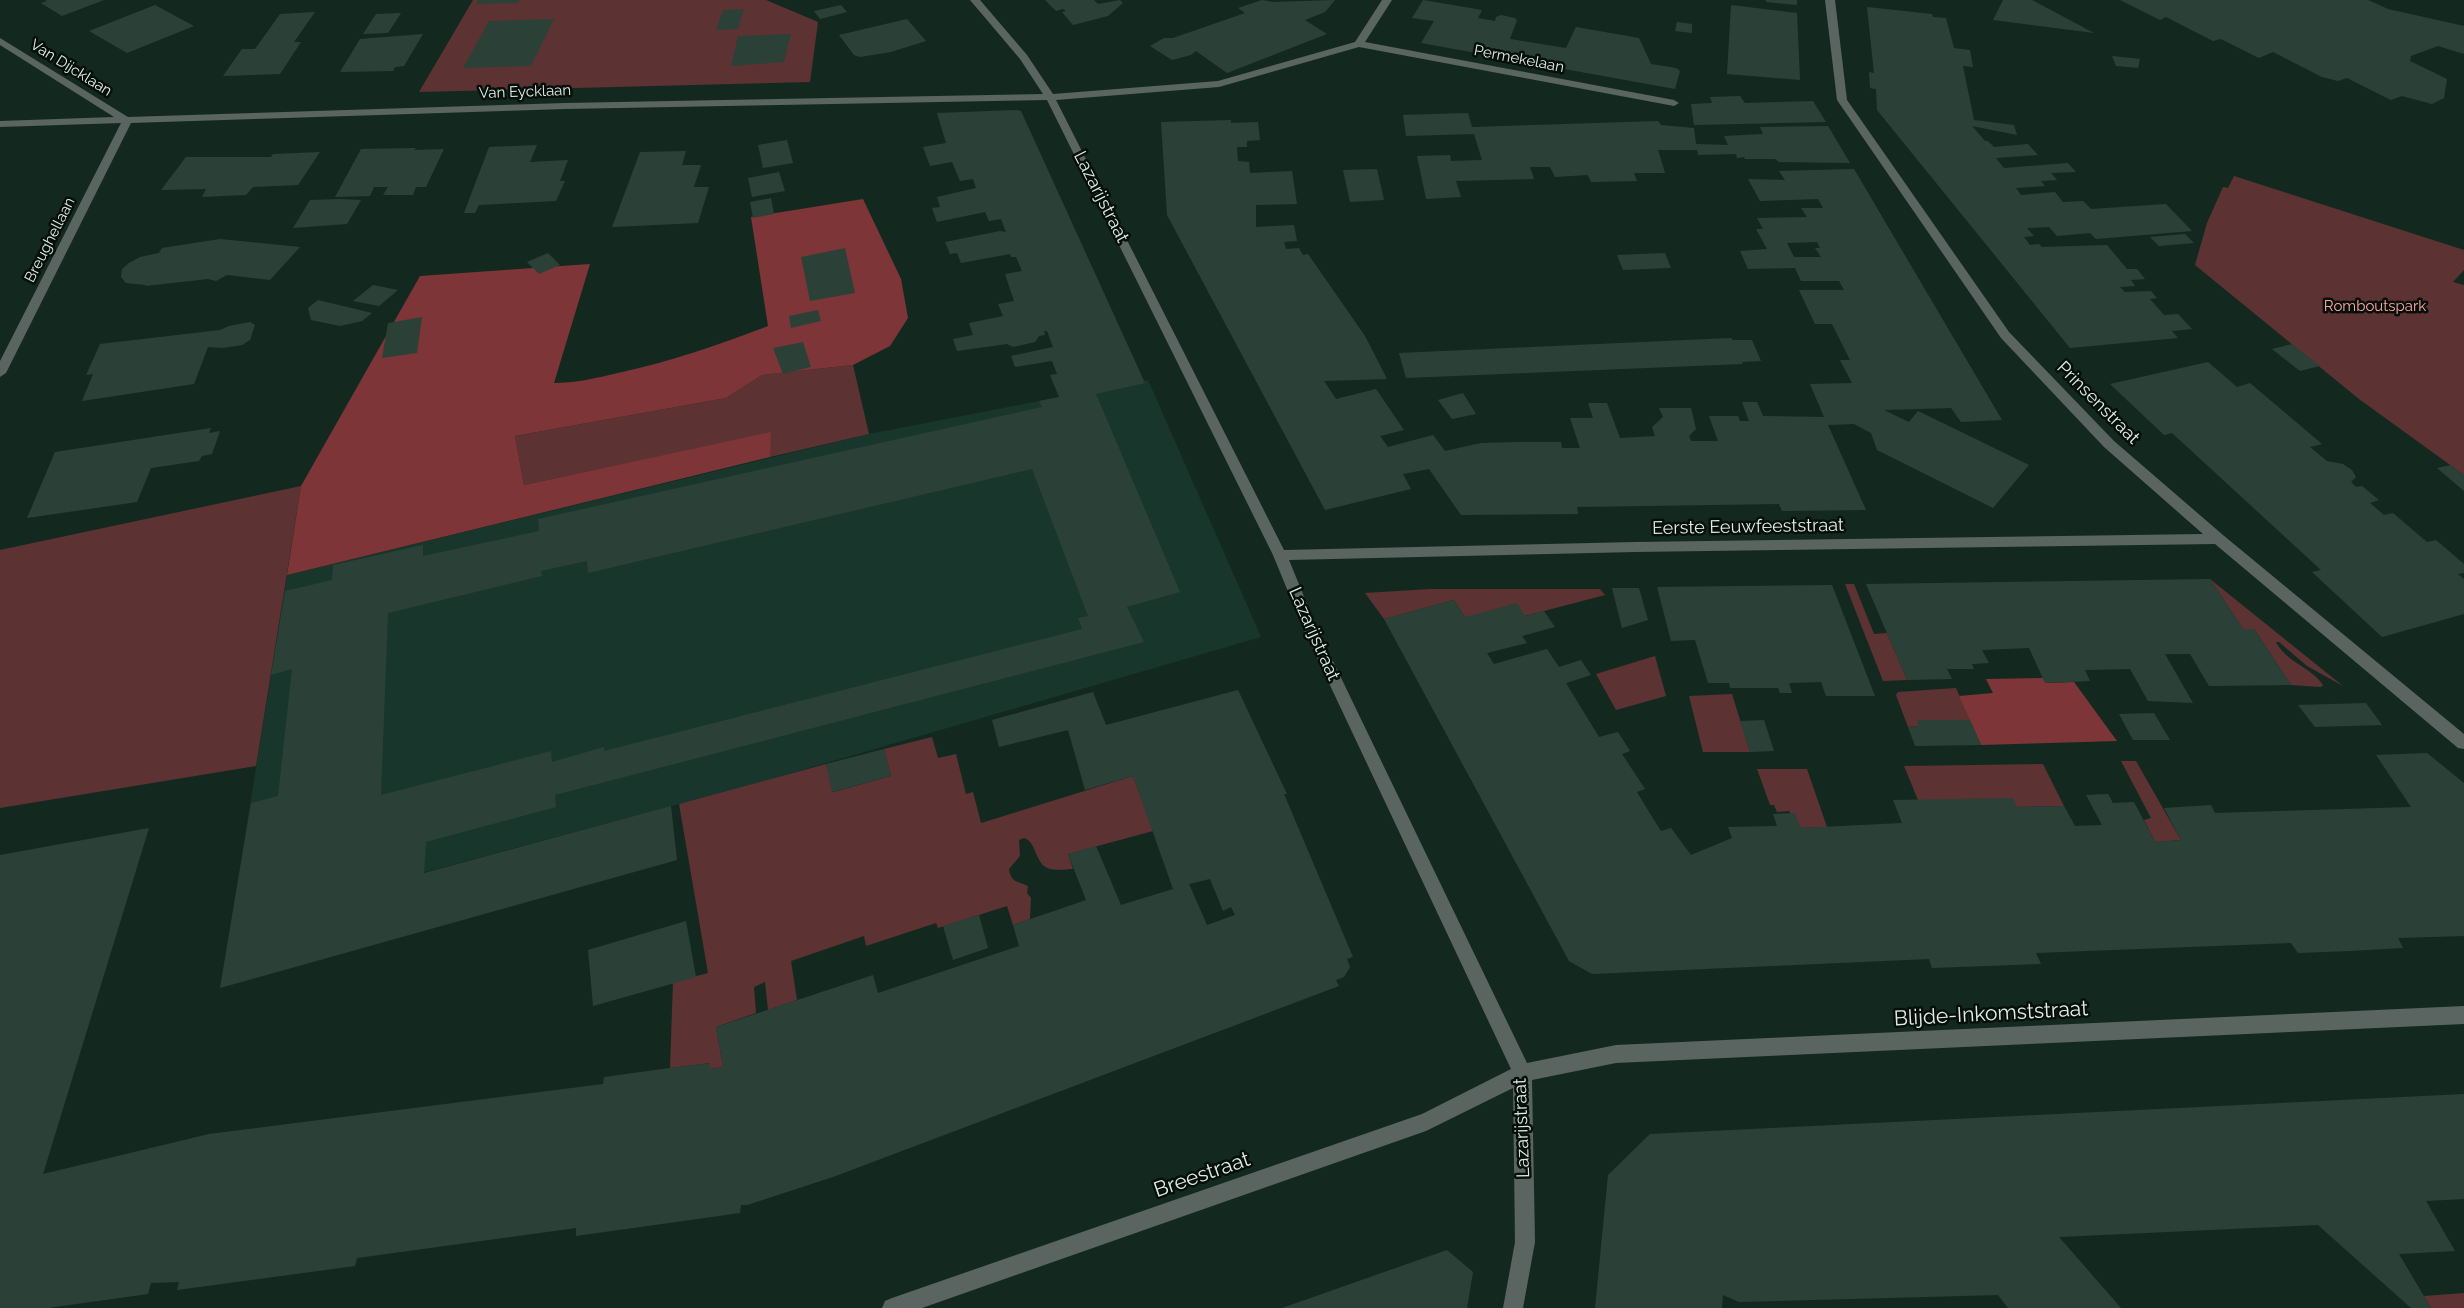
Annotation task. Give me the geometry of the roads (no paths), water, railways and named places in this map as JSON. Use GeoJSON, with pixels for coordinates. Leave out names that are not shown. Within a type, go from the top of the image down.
{"type":"FeatureCollection","features":[{"type":"Feature","properties":{"kind":"street","name":"Lazarijstraat"},"geometry":{"type":"LineString","coordinates":[[975,0],[1024,57],[1050,97],[1280,555],[1310,628],[1522,1073],[1525,1242],[1514,1308]]}},
{"type":"Feature","properties":{"kind":"street"},"geometry":{"type":"LineString","coordinates":[[1359,44],[1387,0]]}},
{"type":"Feature","properties":{"kind":"street","name":"Prinsenstraat"},"geometry":{"type":"LineString","coordinates":[[1830,0],[1842,100],[2005,335],[2109,444],[2218,539],[2464,743]]}},
{"type":"Feature","properties":{"kind":"street","name":"Van Dijcklaan"},"geometry":{"type":"LineString","coordinates":[[0,41],[127,121]]}},
{"type":"Feature","properties":{"kind":"street","name":"Permekelaan"},"geometry":{"type":"LineString","coordinates":[[1050,97],[1219,84],[1359,44],[1674,103]]}},
{"type":"Feature","properties":{"kind":"street","name":"Van Eycklaan"},"geometry":{"type":"LineString","coordinates":[[0,124],[565,106],[1050,97]]}},
{"type":"Feature","properties":{"kind":"street","name":"Breughellaan"},"geometry":{"type":"LineString","coordinates":[[0,373],[127,121]]}},
{"type":"Feature","properties":{"kind":"street","name":"Eerste Eeuwfeeststraat"},"geometry":{"type":"LineString","coordinates":[[1280,555],[1635,547],[2218,539]]}},
{"type":"Feature","properties":{"kind":"street","name":"Blijde-Inkomststraat"},"geometry":{"type":"LineString","coordinates":[[1522,1073],[1616,1054],[2464,1015]]}},
{"type":"Feature","properties":{"kind":"street","name":"Breestraat"},"geometry":{"type":"LineString","coordinates":[[892,1308],[1426,1122],[1522,1073]]}},
{"type":"Feature","properties":{"kind":"park label","name":"Romboutspark"},"geometry":{"type":"Point","coordinates":[2375,306]}}]}
